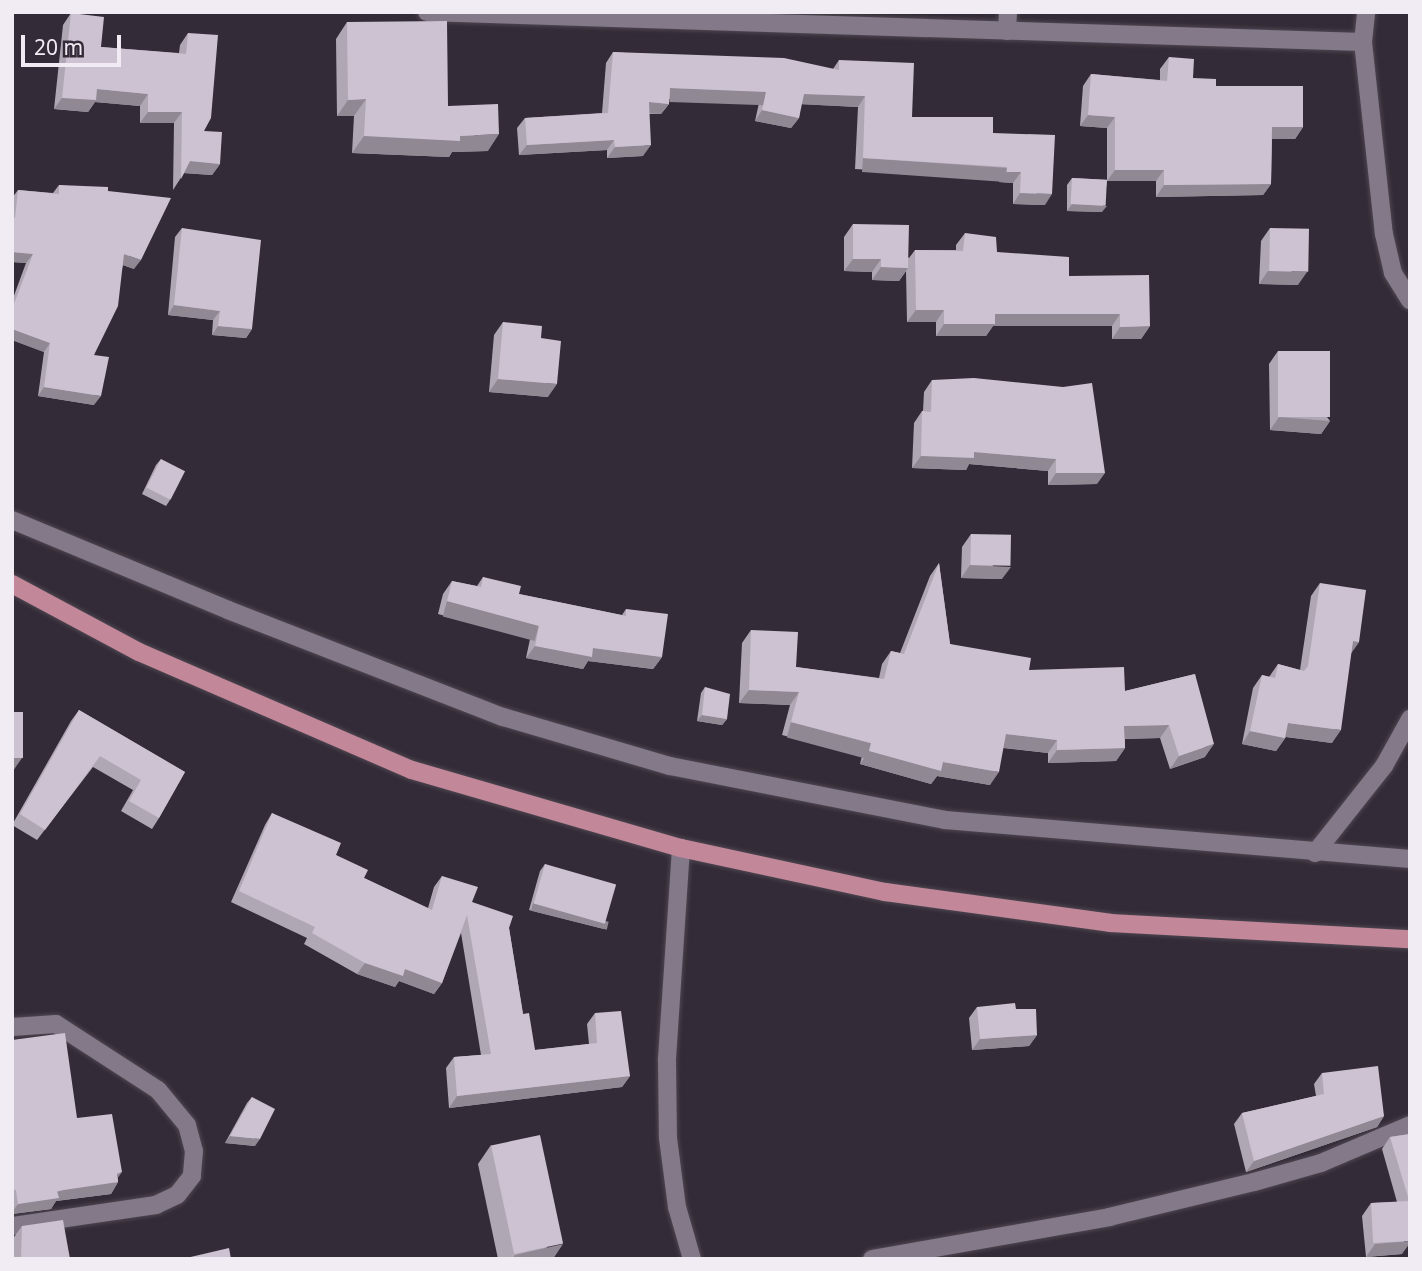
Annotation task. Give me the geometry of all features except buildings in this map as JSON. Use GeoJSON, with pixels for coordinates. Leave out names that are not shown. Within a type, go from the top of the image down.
{"type":"FeatureCollection","features":[{"type":"Feature","properties":{"kind":"main road"},"geometry":{"type":"LineString","coordinates":[[12,584],[139,652],[412,770],[681,848],[885,892],[1110,923],[1410,939]]}},
{"type":"Feature","properties":{"kind":"street"},"geometry":{"type":"LineString","coordinates":[[427,12],[622,15],[1363,42]]}},
{"type":"Feature","properties":{"kind":"street"},"geometry":{"type":"LineString","coordinates":[[1007,31],[1008,12]]}},
{"type":"Feature","properties":{"kind":"street"},"geometry":{"type":"LineString","coordinates":[[1366,12],[1363,42],[1384,234],[1393,273],[1410,300]]}},
{"type":"Feature","properties":{"kind":"street"},"geometry":{"type":"LineString","coordinates":[[12,520],[228,610],[503,717],[670,766],[944,820],[1410,859]]}},
{"type":"Feature","properties":{"kind":"street"},"geometry":{"type":"LineString","coordinates":[[1315,853],[1384,766],[1410,719]]}},
{"type":"Feature","properties":{"kind":"street"},"geometry":{"type":"LineString","coordinates":[[681,848],[667,1061],[668,1138],[677,1208],[691,1259]]}},
{"type":"Feature","properties":{"kind":"street"},"geometry":{"type":"LineString","coordinates":[[12,1027],[56,1024],[158,1090],[187,1125],[194,1151],[192,1176],[177,1195],[156,1205],[12,1226]]}},
{"type":"Feature","properties":{"kind":"street"},"geometry":{"type":"LineString","coordinates":[[872,1259],[1109,1217],[1254,1182],[1321,1163],[1410,1125]]}}]}
